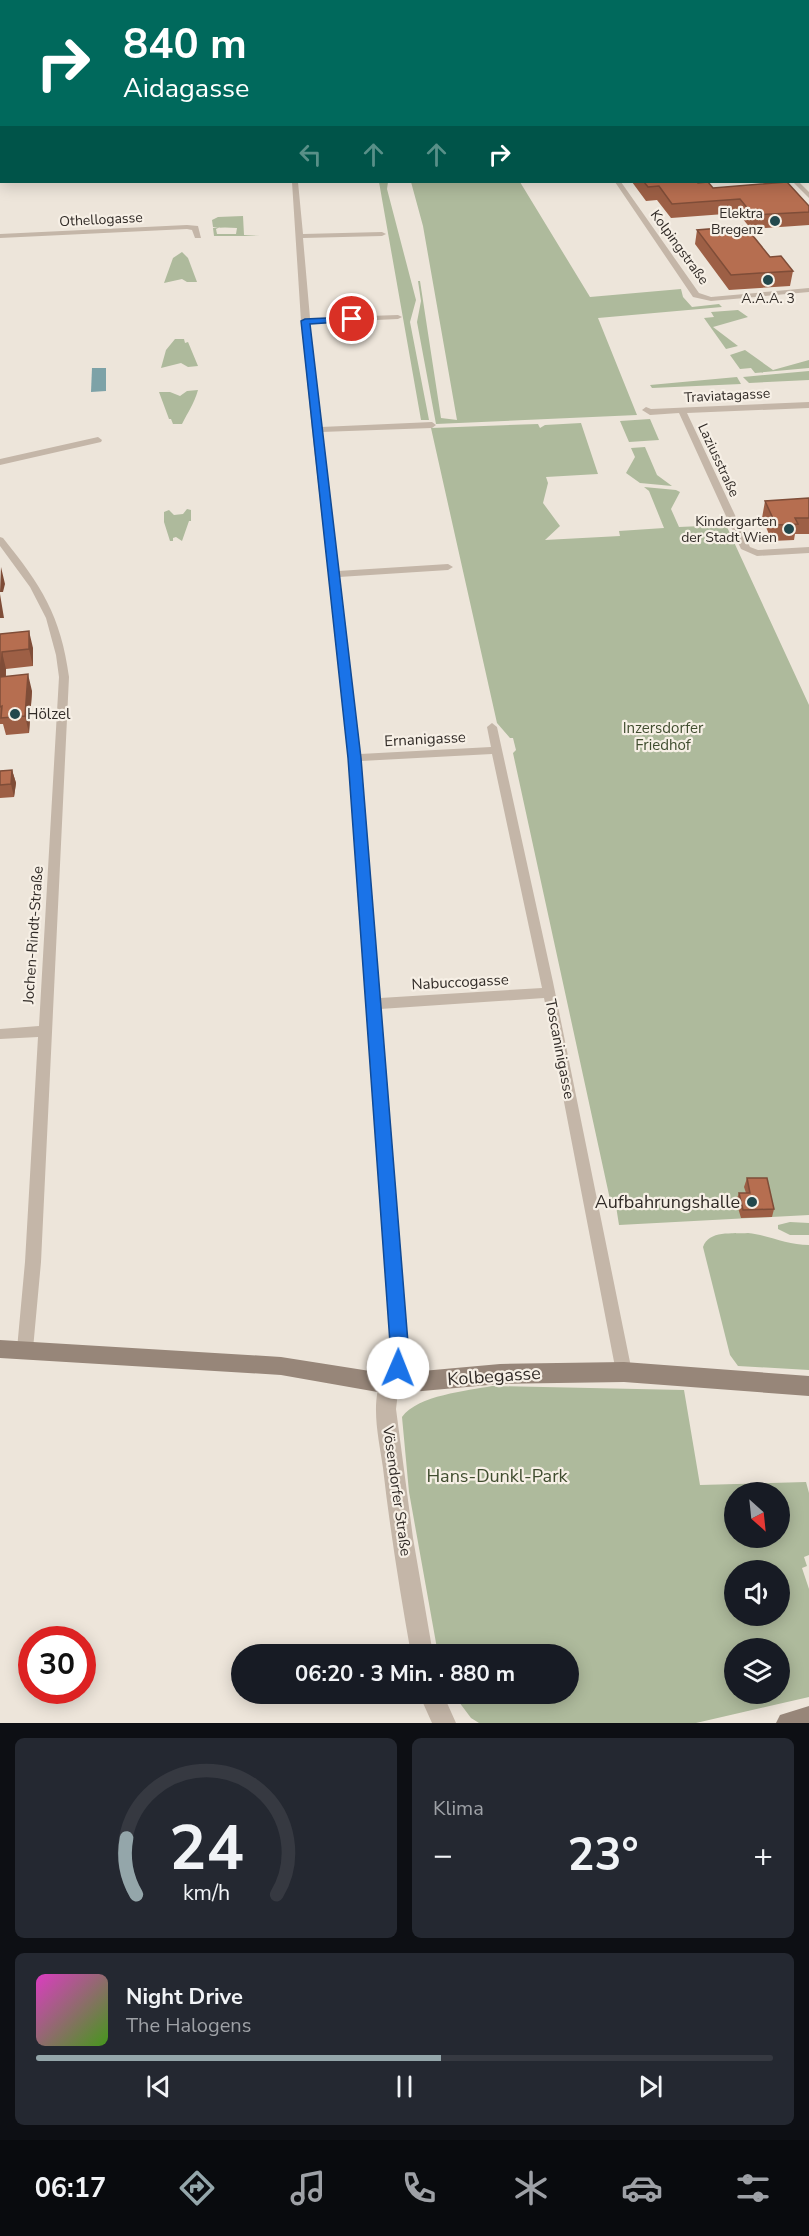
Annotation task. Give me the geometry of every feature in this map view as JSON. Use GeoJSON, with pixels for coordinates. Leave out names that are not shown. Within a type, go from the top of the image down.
{"type":"FeatureCollection","features":[{"type":"Feature","properties":{"kind":"main road","name":"Kolbegasse"},"geometry":{"type":"LineString","coordinates":[[0,1349],[281,1366],[389,1384],[500,1374],[624,1372],[809,1386]]}},
{"type":"Feature","properties":{"kind":"main road"},"geometry":{"type":"LineString","coordinates":[[789,1723],[809,1718]]}},
{"type":"Feature","properties":{"kind":"street","name":"Vösendorfer Straße"},"geometry":{"type":"LineString","coordinates":[[295,183],[316,430],[355,758],[399,1343],[398,1368],[389,1384],[386,1409],[402,1538],[420,1644]]}},
{"type":"Feature","properties":{"kind":"street","name":"Kolpingstraße"},"geometry":{"type":"LineString","coordinates":[[619,183],[696,295],[711,299],[809,290]]}},
{"type":"Feature","properties":{"kind":"street"},"geometry":{"type":"LineString","coordinates":[[797,183],[809,196]]}},
{"type":"Feature","properties":{"kind":"street","name":"Othellogasse"},"geometry":{"type":"LineString","coordinates":[[0,236],[187,227],[195,228],[198,236]]}},
{"type":"Feature","properties":{"kind":"street"},"geometry":{"type":"LineString","coordinates":[[299,236],[382,234]]}},
{"type":"Feature","properties":{"kind":"street"},"geometry":{"type":"LineString","coordinates":[[305,321],[398,317]]}},
{"type":"Feature","properties":{"kind":"street","name":"Traviatagasse"},"geometry":{"type":"LineString","coordinates":[[646,410],[650,412],[809,405]]}},
{"type":"Feature","properties":{"kind":"street","name":"Laziusstraße"},"geometry":{"type":"LineString","coordinates":[[682,411],[746,549],[750,552],[809,550]]}},
{"type":"Feature","properties":{"kind":"street"},"geometry":{"type":"LineString","coordinates":[[316,430],[432,425]]}},
{"type":"Feature","properties":{"kind":"street"},"geometry":{"type":"LineString","coordinates":[[0,462],[98,440]]}},
{"type":"Feature","properties":{"kind":"street","name":"Jochen-Rindt-Straße"},"geometry":{"type":"LineString","coordinates":[[0,540],[28,575],[45,602],[62,647],[64,677],[33,1262],[25,1349]]}},
{"type":"Feature","properties":{"kind":"street"},"geometry":{"type":"LineString","coordinates":[[333,574],[448,567]]}},
{"type":"Feature","properties":{"kind":"street","name":"Toscaninigasse"},"geometry":{"type":"LineString","coordinates":[[492,727],[549,993],[624,1372]]}},
{"type":"Feature","properties":{"kind":"street","name":"Ernanigasse"},"geometry":{"type":"LineString","coordinates":[[355,758],[497,750]]}},
{"type":"Feature","properties":{"kind":"street","name":"Nabuccogasse"},"geometry":{"type":"LineString","coordinates":[[372,1004],[549,993]]}},
{"type":"Feature","properties":{"kind":"street"},"geometry":{"type":"LineString","coordinates":[[0,1035],[44,1031]]}},
{"type":"Feature","properties":{"kind":"street"},"geometry":{"type":"LineString","coordinates":[[435,1704],[444,1723]]}},
{"type":"Feature","properties":{"kind":"green space"},"geometry":{"type":"Polygon","coordinates":[[[379,183],[388,183],[387,189],[416,300],[410,322],[429,420],[421,420],[379,183]]]}},
{"type":"Feature","properties":{"kind":"green space"},"geometry":{"type":"Polygon","coordinates":[[[411,183],[521,183],[590,297],[681,289],[683,297],[692,307],[719,304],[722,307],[598,318],[637,415],[436,424],[417,322],[421,301],[418,281],[420,281],[441,418],[457,420],[423,226],[411,183]]]}},
{"type":"Feature","properties":{"kind":"green space"},"geometry":{"type":"Polygon","coordinates":[[[243,216],[244,235],[260,236],[214,236],[213,228],[218,227],[213,227],[212,220],[218,217],[243,216]],[[219,227],[216,229],[217,234],[236,234],[237,228],[219,227]]]}},
{"type":"Feature","properties":{"kind":"green space"},"geometry":{"type":"Polygon","coordinates":[[[182,252],[188,258],[197,282],[187,282],[182,279],[164,283],[173,258],[182,252]]]}},
{"type":"Feature","properties":{"kind":"green space"},"geometry":{"type":"Polygon","coordinates":[[[738,310],[748,317],[713,327],[738,346],[726,349],[704,318],[714,317],[711,312],[738,310]]]}},
{"type":"Feature","properties":{"kind":"green space"},"geometry":{"type":"Polygon","coordinates":[[[175,339],[184,339],[185,343],[188,342],[198,366],[188,367],[181,363],[161,368],[166,350],[175,339]]]}},
{"type":"Feature","properties":{"kind":"green space"},"geometry":{"type":"Polygon","coordinates":[[[745,350],[773,370],[809,360],[809,368],[755,373],[751,368],[740,369],[730,355],[745,350]]]}},
{"type":"Feature","properties":{"kind":"green space"},"geometry":{"type":"Polygon","coordinates":[[[809,371],[809,380],[749,383],[743,377],[809,371]]]}},
{"type":"Feature","properties":{"kind":"green space"},"geometry":{"type":"Polygon","coordinates":[[[737,377],[741,384],[652,388],[650,385],[737,377]]]}},
{"type":"Feature","properties":{"kind":"green space"},"geometry":{"type":"Polygon","coordinates":[[[198,390],[182,424],[173,424],[159,392],[170,392],[180,396],[187,391],[198,390]]]}},
{"type":"Feature","properties":{"kind":"green space"},"geometry":{"type":"Polygon","coordinates":[[[650,419],[659,440],[629,442],[620,421],[650,419]]]}},
{"type":"Feature","properties":{"kind":"green space","name":"Inzersdorfer Friedhof"},"geometry":{"type":"Polygon","coordinates":[[[581,423],[598,474],[546,477],[548,483],[543,503],[560,526],[545,540],[620,536],[619,531],[664,528],[649,491],[644,487],[680,492],[671,509],[679,527],[724,525],[727,527],[809,705],[809,1215],[619,1225],[616,1206],[611,1204],[513,753],[516,750],[513,738],[510,738],[497,723],[431,428],[538,424],[540,428],[545,425],[581,423]]]}},
{"type":"Feature","properties":{"kind":"green space"},"geometry":{"type":"Polygon","coordinates":[[[645,447],[657,475],[672,486],[640,483],[626,473],[635,457],[631,448],[645,447]]]}},
{"type":"Feature","properties":{"kind":"green space"},"geometry":{"type":"Polygon","coordinates":[[[187,509],[191,510],[191,521],[189,521],[182,541],[176,537],[170,541],[164,522],[164,512],[169,510],[174,515],[183,514],[187,509]]]}},
{"type":"Feature","properties":{"kind":"green space"},"geometry":{"type":"Polygon","coordinates":[[[790,1222],[809,1223],[809,1235],[790,1235],[778,1229],[778,1225],[790,1222]]]}},
{"type":"Feature","properties":{"kind":"green space"},"geometry":{"type":"Polygon","coordinates":[[[748,1233],[809,1245],[809,1370],[738,1366],[730,1355],[703,1247],[710,1238],[716,1235],[748,1233]]]}},
{"type":"Feature","properties":{"kind":"green space","name":"Hans-Dunkl-Park"},"geometry":{"type":"Polygon","coordinates":[[[492,1386],[684,1390],[700,1485],[724,1484],[724,1548],[790,1548],[790,1482],[806,1482],[809,1493],[809,1555],[804,1557],[807,1566],[802,1568],[809,1589],[809,1697],[790,1701],[790,1638],[724,1638],[724,1704],[779,1704],[696,1723],[479,1723],[471,1718],[460,1704],[579,1704],[579,1644],[436,1644],[409,1492],[402,1417],[419,1404],[457,1392],[492,1386]]]}},
{"type":"Feature","properties":{"kind":"water"},"geometry":{"type":"Polygon","coordinates":[[[92,368],[106,368],[106,391],[91,392],[92,368]]]}},
{"type":"Feature","properties":{"kind":"building"},"geometry":{"type":"Polygon","coordinates":[[[645,183],[709,183],[713,188],[788,183],[809,206],[809,212],[753,215],[740,199],[672,204],[659,186],[648,187],[645,183]]]}},
{"type":"Feature","properties":{"kind":"building"},"geometry":{"type":"Polygon","coordinates":[[[745,226],[770,257],[781,256],[793,271],[731,275],[697,230],[745,226]]]}},
{"type":"Feature","properties":{"kind":"building"},"geometry":{"type":"Polygon","coordinates":[[[809,498],[809,518],[795,518],[798,524],[776,525],[765,501],[809,498]]]}},
{"type":"Feature","properties":{"kind":"building"},"geometry":{"type":"Polygon","coordinates":[[[29,631],[29,649],[2,652],[1,677],[28,674],[25,716],[1,718],[0,634],[29,631]]]}},
{"type":"Feature","properties":{"kind":"building"},"geometry":{"type":"Polygon","coordinates":[[[12,770],[11,784],[0,785],[0,771],[12,770]]]}},
{"type":"Feature","properties":{"kind":"building","name":"Aufbahrungshalle"},"geometry":{"type":"Polygon","coordinates":[[[747,1178],[767,1178],[774,1209],[743,1210],[739,1193],[750,1193],[747,1178]]]}},
{"type":"Feature","properties":{"kind":"place","name":"Elektra Bregenz"},"geometry":{"type":"Point","coordinates":[775,221]}},
{"type":"Feature","properties":{"kind":"place","name":"A.A.A. 3"},"geometry":{"type":"Point","coordinates":[768,280]}},
{"type":"Feature","properties":{"kind":"place","name":"Kindergarten der Stadt Wien"},"geometry":{"type":"Point","coordinates":[789,529]}},
{"type":"Feature","properties":{"kind":"place","name":"Hölzel"},"geometry":{"type":"Point","coordinates":[15,714]}},
{"type":"Feature","properties":{"kind":"place","name":"Aufbahrungshalle"},"geometry":{"type":"Point","coordinates":[752,1202]}},
{"type":"Feature","properties":{"kind":"route"},"geometry":{"type":"LineString","coordinates":[[352,319],[305,321],[355,758],[399,1343],[398,1368]]}}]}
